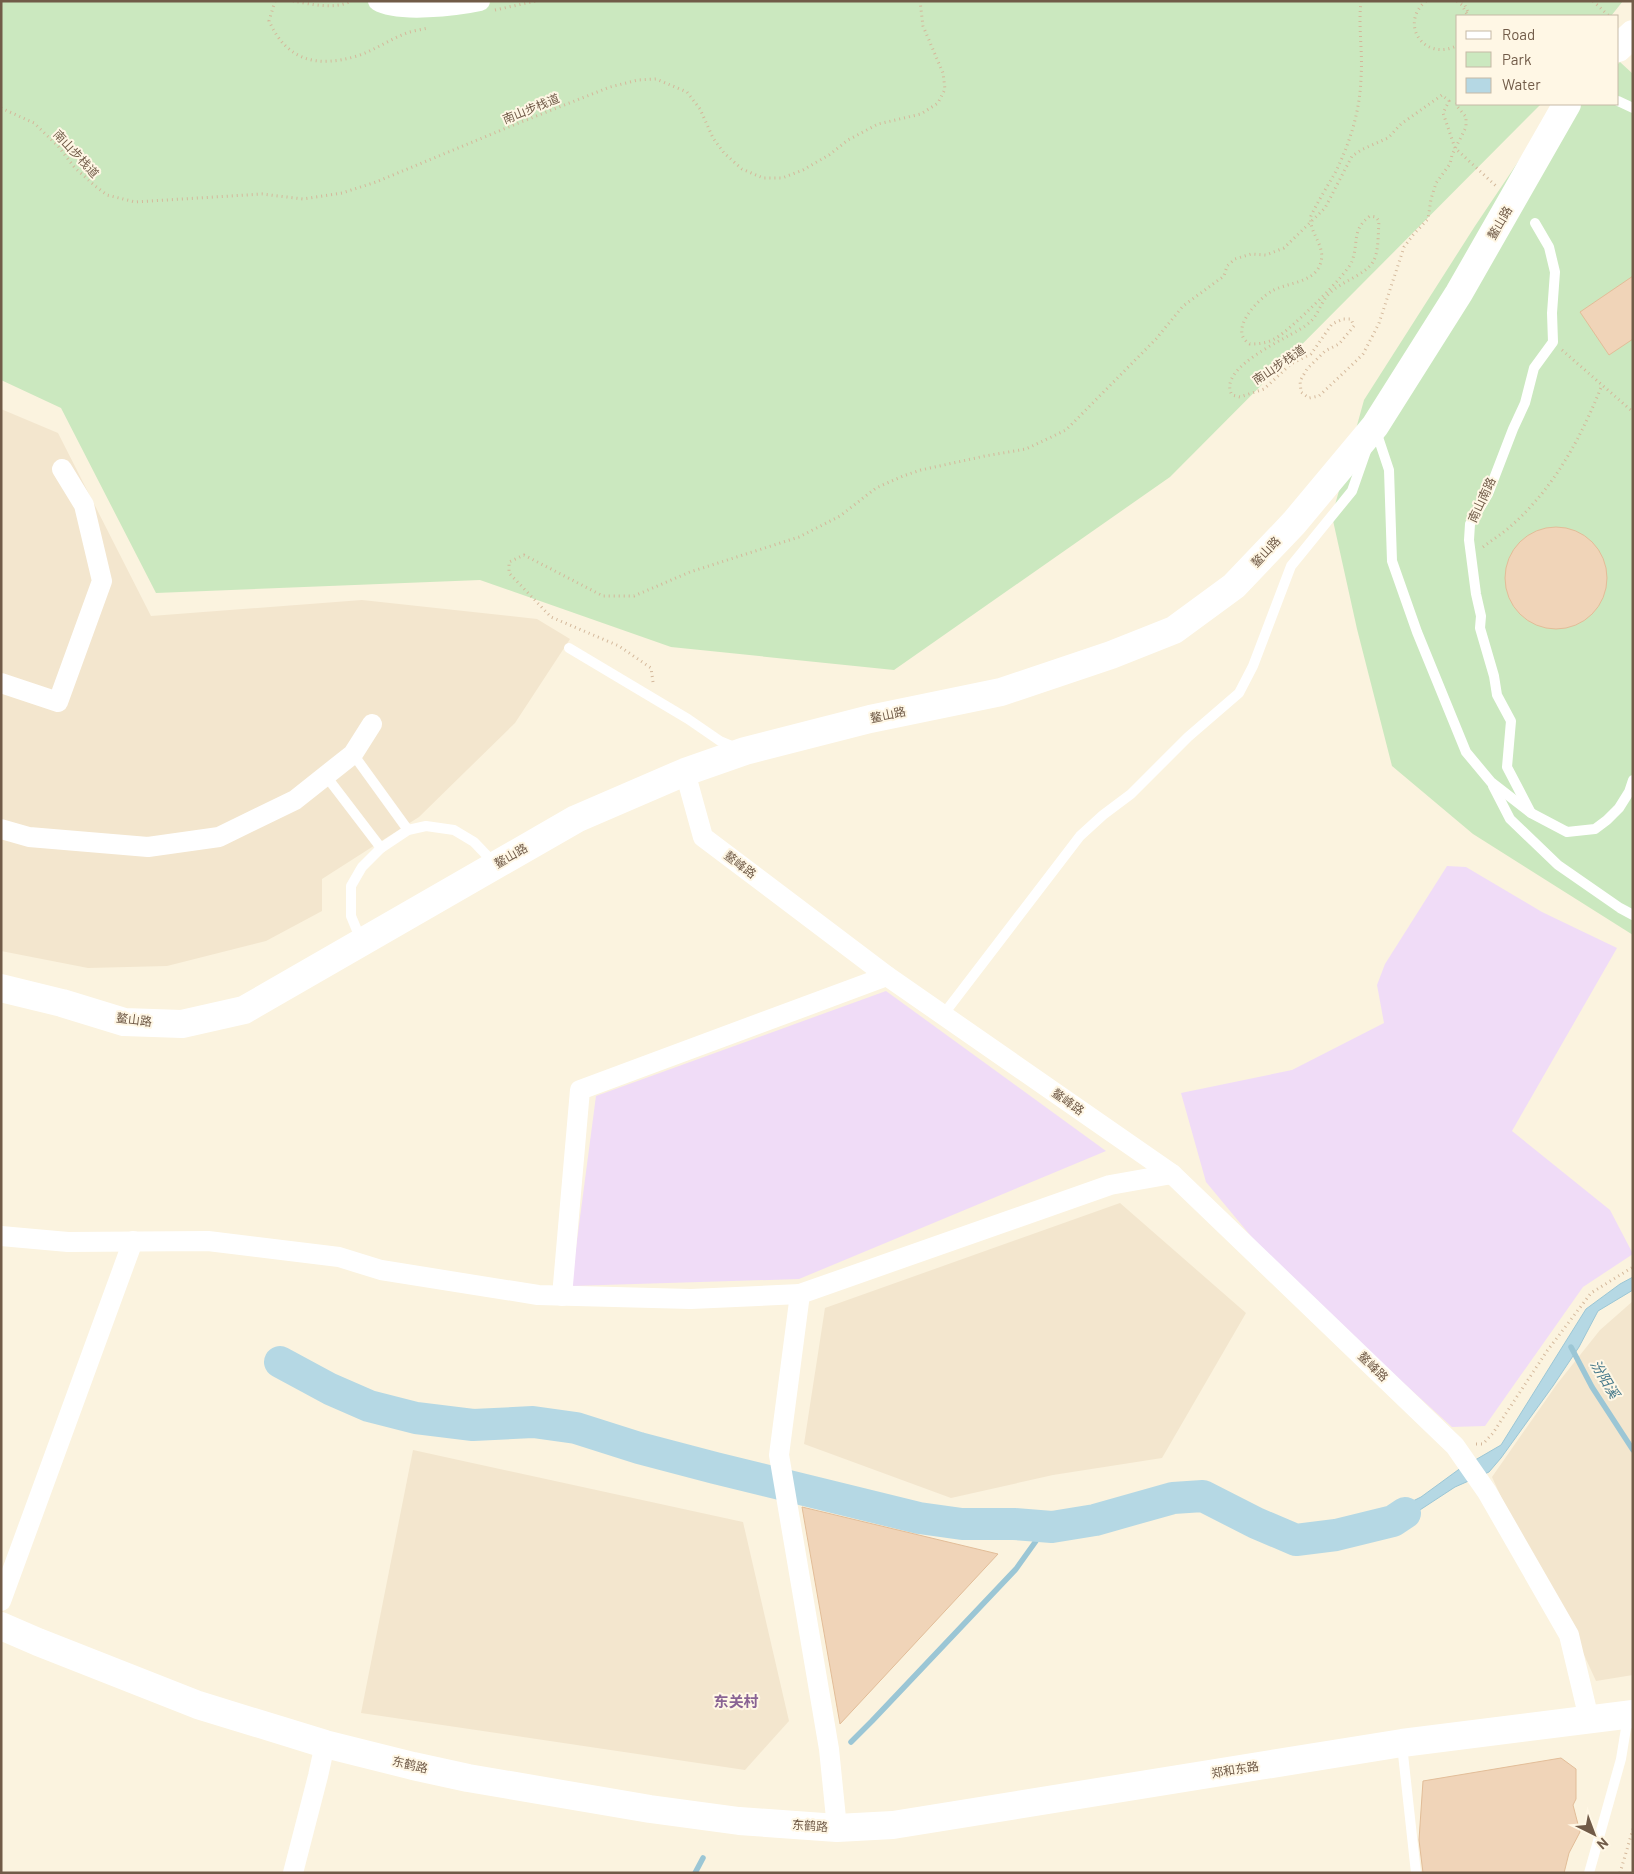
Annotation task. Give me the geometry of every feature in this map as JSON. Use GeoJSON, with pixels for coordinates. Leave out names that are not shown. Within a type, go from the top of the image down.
{"type":"FeatureCollection","features":[{"type":"Feature","properties":{"kind":"street"},"geometry":{"type":"LineString","coordinates":[[378,1],[399,8],[461,5],[486,6]]}},
{"type":"Feature","properties":{"kind":"street"},"geometry":{"type":"LineString","coordinates":[[1619,47],[1633,34]]}},
{"type":"Feature","properties":{"kind":"street","name":"鳌山路"},"geometry":{"type":"LineString","coordinates":[[1,988],[62,1003],[124,1022],[182,1024],[244,1010],[576,819],[685,772],[745,751],[870,719],[1001,692],[1111,655],[1174,630],[1234,586],[1294,523],[1375,426],[1459,293],[1566,105]]}},
{"type":"Feature","properties":{"kind":"street"},"geometry":{"type":"LineString","coordinates":[[1,683],[58,702],[102,581],[84,505],[62,469]]}},
{"type":"Feature","properties":{"kind":"street"},"geometry":{"type":"LineString","coordinates":[[1,829],[29,837],[148,847],[220,837],[295,800],[353,754],[372,724]]}},
{"type":"Feature","properties":{"kind":"street","name":"鳌峰路"},"geometry":{"type":"LineString","coordinates":[[685,772],[703,837],[887,976],[1172,1174],[1458,1450],[1480,1481],[1569,1635],[1589,1720]]}},
{"type":"Feature","properties":{"kind":"street"},"geometry":{"type":"LineString","coordinates":[[562,1296],[580,1090],[887,976]]}},
{"type":"Feature","properties":{"kind":"street"},"geometry":{"type":"LineString","coordinates":[[1,1236],[68,1242],[208,1241],[339,1257],[381,1270],[538,1295],[691,1299],[800,1294],[1110,1185],[1172,1174]]}},
{"type":"Feature","properties":{"kind":"street"},"geometry":{"type":"LineString","coordinates":[[1,1601],[133,1241]]}},
{"type":"Feature","properties":{"kind":"street"},"geometry":{"type":"LineString","coordinates":[[800,1294],[779,1456],[829,1750],[837,1828]]}},
{"type":"Feature","properties":{"kind":"street","name":"东鹤路"},"geometry":{"type":"LineString","coordinates":[[1,1626],[198,1705],[325,1744],[468,1778],[650,1809],[739,1821],[837,1828]]}},
{"type":"Feature","properties":{"kind":"street","name":"郑和东路"},"geometry":{"type":"LineString","coordinates":[[837,1828],[894,1825],[1402,1743],[1630,1715]]}},
{"type":"Feature","properties":{"kind":"street"},"geometry":{"type":"LineString","coordinates":[[293,1873],[325,1744]]}},
{"type":"Feature","properties":{"kind":"lane"},"geometry":{"type":"LineString","coordinates":[[1619,101],[1633,108]]}},
{"type":"Feature","properties":{"kind":"lane"},"geometry":{"type":"LineString","coordinates":[[1535,223],[1549,247],[1555,272],[1552,342]]}},
{"type":"Feature","properties":{"kind":"lane","name":"南山南路"},"geometry":{"type":"LineString","coordinates":[[1531,813],[1508,767],[1511,721],[1497,695],[1494,676],[1480,628],[1481,616],[1469,540],[1470,524],[1488,494],[1525,402],[1534,368],[1552,342]]}},
{"type":"Feature","properties":{"kind":"lane"},"geometry":{"type":"LineString","coordinates":[[1375,426],[1388,470],[1392,561],[1417,632],[1466,752],[1491,782],[1531,813],[1567,832],[1595,829],[1619,808],[1629,792],[1633,780]]}},
{"type":"Feature","properties":{"kind":"lane"},"geometry":{"type":"LineString","coordinates":[[943,1015],[1080,836],[1103,815],[1132,794],[1188,737],[1239,693],[1253,666],[1291,566],[1352,491],[1375,426]]}},
{"type":"Feature","properties":{"kind":"lane"},"geometry":{"type":"LineString","coordinates":[[569,648],[720,741],[745,751]]}},
{"type":"Feature","properties":{"kind":"lane"},"geometry":{"type":"LineString","coordinates":[[353,754],[408,830]]}},
{"type":"Feature","properties":{"kind":"lane"},"geometry":{"type":"LineString","coordinates":[[326,776],[380,848]]}},
{"type":"Feature","properties":{"kind":"lane"},"geometry":{"type":"LineString","coordinates":[[1491,782],[1510,819],[1558,865],[1633,915]]}},
{"type":"Feature","properties":{"kind":"lane"},"geometry":{"type":"LineString","coordinates":[[362,943],[351,916],[351,886],[362,867],[380,848],[408,830],[426,826],[454,830],[474,842],[496,864]]}},
{"type":"Feature","properties":{"kind":"lane"},"geometry":{"type":"LineString","coordinates":[[1590,1873],[1621,1759],[1630,1715]]}},
{"type":"Feature","properties":{"kind":"lane"},"geometry":{"type":"LineString","coordinates":[[1402,1743],[1416,1873]]}},
{"type":"Feature","properties":{"kind":"path"},"geometry":{"type":"LineString","coordinates":[[275,1],[269,21],[275,35],[286,48],[305,59],[322,62],[357,56],[404,34],[433,26]]}},
{"type":"Feature","properties":{"kind":"path"},"geometry":{"type":"LineString","coordinates":[[293,1],[316,5],[346,4],[351,1]]}},
{"type":"Feature","properties":{"kind":"path"},"geometry":{"type":"LineString","coordinates":[[486,6],[536,1]]}},
{"type":"Feature","properties":{"kind":"path","name":"南山步栈道"},"geometry":{"type":"LineString","coordinates":[[1,108],[34,123],[58,146],[75,168],[106,194],[135,202],[262,194],[303,199],[342,193],[376,182],[610,87],[638,80],[656,79],[686,92],[700,109],[713,138],[724,153],[742,170],[763,178],[782,178],[804,170],[830,155],[848,140],[878,124],[921,114],[938,103],[945,89],[943,73],[924,26],[920,1]]}},
{"type":"Feature","properties":{"kind":"path"},"geometry":{"type":"LineString","coordinates":[[1309,224],[1310,216],[1342,158],[1353,130],[1359,103],[1361,77],[1359,16],[1361,1]]}},
{"type":"Feature","properties":{"kind":"path"},"geometry":{"type":"LineString","coordinates":[[1426,1],[1417,13],[1415,30],[1414,21],[1417,12],[1426,1]]}},
{"type":"Feature","properties":{"kind":"path"},"geometry":{"type":"LineString","coordinates":[[1457,1],[1463,3],[1468,15]]}},
{"type":"Feature","properties":{"kind":"path"},"geometry":{"type":"LineString","coordinates":[[1593,1],[1608,15]]}},
{"type":"Feature","properties":{"kind":"path"},"geometry":{"type":"LineString","coordinates":[[1419,38],[1425,45],[1433,49]]}},
{"type":"Feature","properties":{"kind":"path"},"geometry":{"type":"LineString","coordinates":[[1419,38],[1424,45],[1433,49]]}},
{"type":"Feature","properties":{"kind":"path"},"geometry":{"type":"LineString","coordinates":[[656,700],[650,668],[619,646],[551,617],[509,573],[509,562],[524,555],[603,596],[634,596],[690,572],[799,537],[840,516],[876,488],[903,476],[921,470],[1026,449],[1066,430],[1156,339],[1183,306],[1224,276],[1227,266],[1235,259],[1251,254],[1266,255],[1284,248],[1325,208],[1352,156],[1388,138],[1401,124],[1442,95],[1449,101],[1443,113],[1455,148]]}},
{"type":"Feature","properties":{"kind":"path","name":"南山步栈道"},"geometry":{"type":"LineString","coordinates":[[1309,224],[1320,242],[1321,264],[1312,275],[1272,291],[1256,305],[1241,329],[1242,338],[1250,344],[1262,344],[1282,334],[1308,311],[1345,272],[1352,261],[1355,241],[1360,226],[1367,218],[1373,216],[1379,221],[1377,234],[1378,252],[1376,258],[1367,269],[1341,283],[1331,292],[1317,315],[1305,327],[1263,351],[1237,371],[1232,377],[1230,387],[1232,395],[1236,397],[1264,389],[1291,364],[1312,354],[1332,324],[1343,318],[1351,319],[1354,326],[1339,344],[1325,352],[1307,369],[1300,381],[1301,392],[1309,398],[1319,396],[1363,354],[1379,323],[1404,247],[1412,235],[1428,219],[1436,183],[1450,164],[1452,155],[1466,127],[1466,117],[1456,105]]}},
{"type":"Feature","properties":{"kind":"path"},"geometry":{"type":"LineString","coordinates":[[1552,342],[1633,412]]}},
{"type":"Feature","properties":{"kind":"path"},"geometry":{"type":"LineString","coordinates":[[1472,556],[1511,526],[1532,505],[1552,480],[1573,450],[1602,385]]}},
{"type":"Feature","properties":{"kind":"path"},"geometry":{"type":"LineString","coordinates":[[1458,1450],[1483,1444],[1547,1351],[1591,1293],[1633,1267]]}},
{"type":"Feature","properties":{"kind":"path"},"geometry":{"type":"LineString","coordinates":[[1620,1873],[1633,1829]]}},
{"type":"Feature","properties":{"kind":"shaded area"},"geometry":{"type":"Polygon","coordinates":[[[1,409],[58,433],[151,616],[362,600],[537,619],[570,639],[515,723],[419,817],[322,879],[322,911],[266,941],[167,966],[88,968],[1,951],[1,409]]]}},
{"type":"Feature","properties":{"kind":"shaded area"},"geometry":{"type":"Polygon","coordinates":[[[1447,866],[1466,867],[1542,912],[1617,948],[1512,1131],[1610,1210],[1633,1254],[1583,1287],[1485,1426],[1452,1427],[1279,1270],[1206,1182],[1181,1093],[1292,1070],[1384,1023],[1377,985],[1385,964],[1447,866]]]}},
{"type":"Feature","properties":{"kind":"shaded area"},"geometry":{"type":"Polygon","coordinates":[[[886,991],[1106,1151],[799,1279],[571,1286],[596,1096],[886,991]]]}},
{"type":"Feature","properties":{"kind":"shaded area"},"geometry":{"type":"Polygon","coordinates":[[[1120,1203],[1246,1313],[1162,1458],[1053,1475],[951,1498],[804,1444],[825,1308],[1120,1203]]]}},
{"type":"Feature","properties":{"kind":"shaded area"},"geometry":{"type":"Polygon","coordinates":[[[1633,1301],[1633,1675],[1596,1681],[1558,1598],[1502,1499],[1492,1477],[1557,1384],[1600,1330],[1633,1301]]]}},
{"type":"Feature","properties":{"kind":"shaded area"},"geometry":{"type":"Polygon","coordinates":[[[413,1450],[743,1522],[789,1721],[745,1770],[361,1713],[413,1450]]]}},
{"type":"Feature","properties":{"kind":"green space"},"geometry":{"type":"Polygon","coordinates":[[[1,1],[1623,1],[1612,15],[1456,15],[1456,105],[1540,105],[1170,477],[894,670],[671,647],[480,580],[156,593],[61,408],[1,380],[1,1]]]}},
{"type":"Feature","properties":{"kind":"green space"},"geometry":{"type":"Polygon","coordinates":[[[1619,63],[1633,74],[1633,935],[1473,834],[1392,766],[1357,629],[1332,516],[1364,400],[1475,226],[1556,105],[1619,105],[1619,63]]]}},
{"type":"Feature","properties":{"kind":"water"},"geometry":{"type":"Polygon","coordinates":[[[1633,1277],[1633,1290],[1598,1311],[1579,1347],[1553,1386],[1489,1472],[1455,1487],[1400,1523],[1353,1543],[1365,1525],[1421,1497],[1458,1470],[1501,1445],[1586,1309],[1620,1284],[1633,1277]]]}},
{"type":"Feature","properties":{"kind":"building"},"geometry":{"type":"Polygon","coordinates":[[[1633,276],[1633,339],[1609,355],[1580,312],[1633,276]]]}},
{"type":"Feature","properties":{"kind":"building"},"geometry":{"type":"Polygon","coordinates":[[[1556,527],[1566,528],[1585,535],[1599,549],[1606,568],[1606,588],[1599,607],[1585,621],[1566,628],[1556,629],[1546,628],[1527,621],[1513,607],[1506,588],[1505,578],[1506,568],[1513,549],[1527,535],[1546,528],[1556,527]]]}},
{"type":"Feature","properties":{"kind":"building"},"geometry":{"type":"Polygon","coordinates":[[[802,1507],[998,1554],[840,1724],[802,1507]]]}},
{"type":"Feature","properties":{"kind":"building"},"geometry":{"type":"Polygon","coordinates":[[[1561,1758],[1576,1769],[1576,1799],[1573,1805],[1580,1832],[1569,1853],[1564,1873],[1423,1873],[1419,1840],[1423,1781],[1561,1758]]]}},
{"type":"Feature","properties":{"kind":"waterway","name":"汾阳溪"},"geometry":{"type":"LineString","coordinates":[[1571,1347],[1592,1387],[1633,1450]]}},
{"type":"Feature","properties":{"kind":"waterway"},"geometry":{"type":"LineString","coordinates":[[280,1362],[330,1389],[369,1406],[416,1418],[473,1425],[533,1422],[576,1428],[639,1448],[715,1468],[919,1518],[962,1524],[1014,1524],[1052,1527],[1095,1520],[1173,1498],[1203,1496],[1256,1523],[1296,1540],[1336,1535],[1393,1521],[1405,1513]]}},
{"type":"Feature","properties":{"kind":"waterway"},"geometry":{"type":"LineString","coordinates":[[851,1742],[1016,1569],[1046,1527]]}},
{"type":"Feature","properties":{"kind":"waterway"},"geometry":{"type":"LineString","coordinates":[[695,1873],[703,1858]]}},
{"type":"Feature","properties":{"kind":"district","name":"东关村"},"geometry":{"type":"Point","coordinates":[736,1702]}}]}
